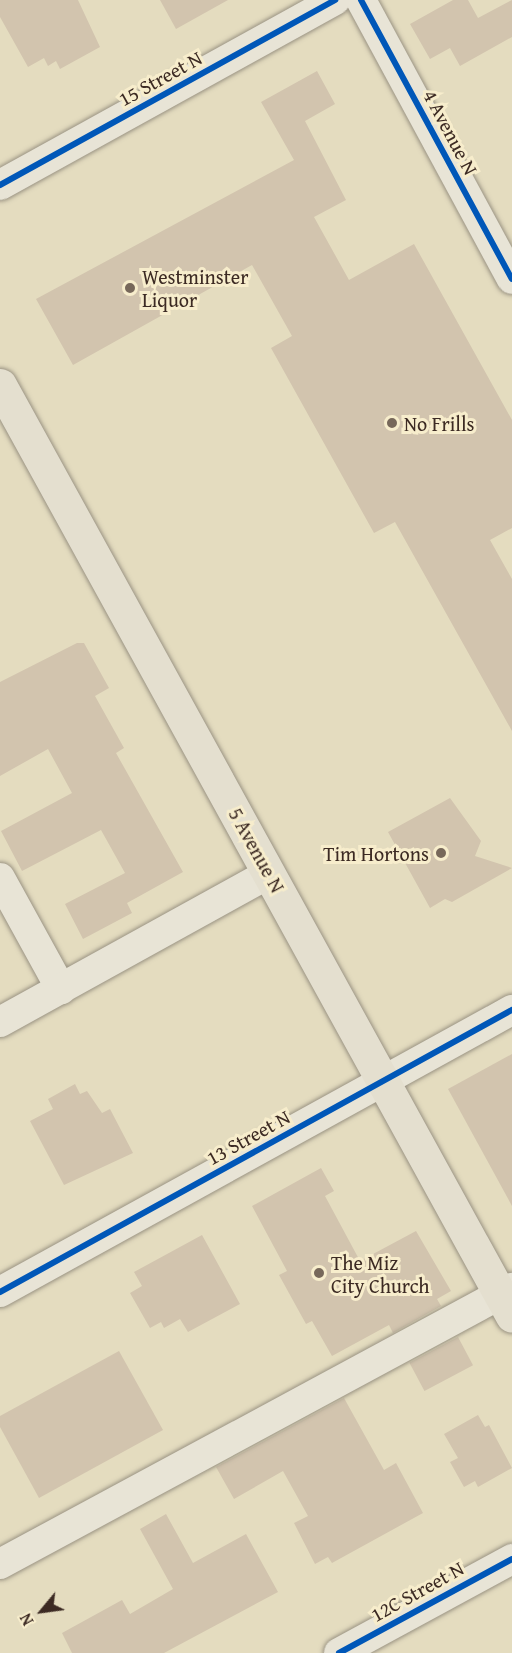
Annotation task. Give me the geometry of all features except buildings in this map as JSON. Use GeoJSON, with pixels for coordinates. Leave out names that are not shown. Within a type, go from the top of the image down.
{"type":"FeatureCollection","features":[{"type":"Feature","properties":{"kind":"main road","name":"5 Avenue N"},"geometry":{"type":"LineString","coordinates":[[0,386],[508,1299]]}},
{"type":"Feature","properties":{"kind":"street","name":"15 Street N"},"geometry":{"type":"LineString","coordinates":[[0,185],[335,0]]}},
{"type":"Feature","properties":{"kind":"street","name":"4 Avenue N"},"geometry":{"type":"LineString","coordinates":[[361,0],[512,279]]}},
{"type":"Feature","properties":{"kind":"street"},"geometry":{"type":"LineString","coordinates":[[0,1022],[270,873]]}},
{"type":"Feature","properties":{"kind":"street"},"geometry":{"type":"LineString","coordinates":[[0,878],[61,989]]}},
{"type":"Feature","properties":{"kind":"street","name":"13 Street N"},"geometry":{"type":"LineString","coordinates":[[0,1292],[512,1010]]}},
{"type":"Feature","properties":{"kind":"street"},"geometry":{"type":"LineString","coordinates":[[0,1564],[508,1299]]}},
{"type":"Feature","properties":{"kind":"street","name":"12C Street N"},"geometry":{"type":"LineString","coordinates":[[339,1653],[512,1559]]}},
{"type":"Feature","properties":{"kind":"cycle path"},"geometry":{"type":"LineString","coordinates":[[0,185],[335,0]]}},
{"type":"Feature","properties":{"kind":"cycle path"},"geometry":{"type":"LineString","coordinates":[[361,0],[512,279]]}},
{"type":"Feature","properties":{"kind":"cycle path"},"geometry":{"type":"LineString","coordinates":[[0,1292],[512,1010]]}},
{"type":"Feature","properties":{"kind":"cycle path"},"geometry":{"type":"LineString","coordinates":[[339,1653],[512,1559]]}},
{"type":"Feature","properties":{"kind":"place","name":"Westminster Liquor"},"geometry":{"type":"Point","coordinates":[130,288]}},
{"type":"Feature","properties":{"kind":"place","name":"No Frills"},"geometry":{"type":"Point","coordinates":[392,423]}},
{"type":"Feature","properties":{"kind":"place","name":"Tim Hortons"},"geometry":{"type":"Point","coordinates":[441,853]}},
{"type":"Feature","properties":{"kind":"place","name":"The Miz City Church"},"geometry":{"type":"Point","coordinates":[319,1273]}}]}
